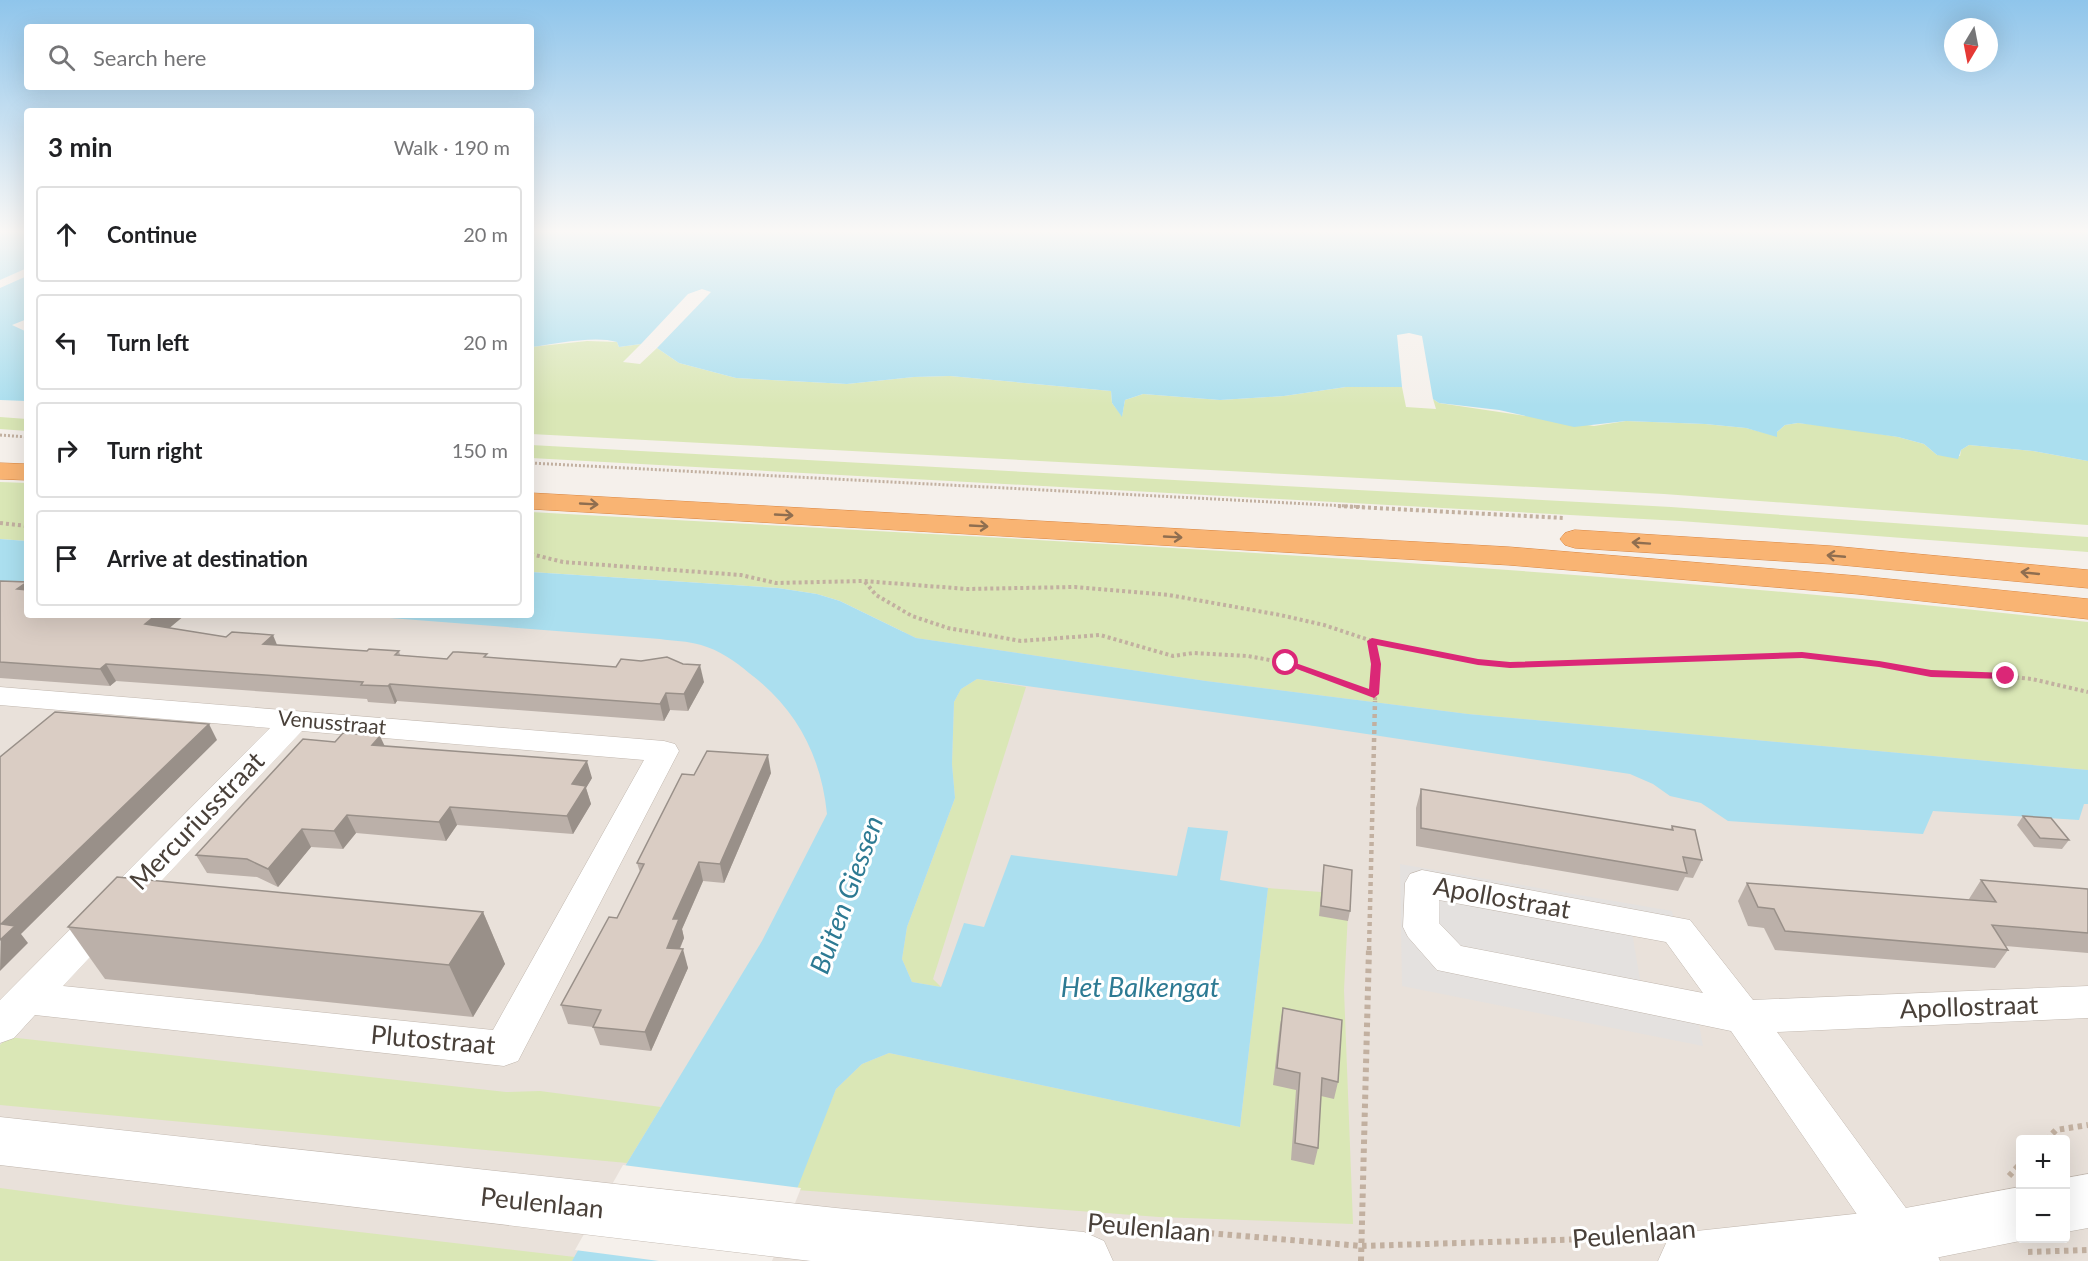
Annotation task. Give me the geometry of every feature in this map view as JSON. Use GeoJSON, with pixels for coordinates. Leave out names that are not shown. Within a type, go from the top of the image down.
{"type":"FeatureCollection","features":[{"type":"Feature","properties":{"kind":"highway"},"geometry":{"type":"LineString","coordinates":[[0,451],[24,453]]}},
{"type":"Feature","properties":{"kind":"highway"},"geometry":{"type":"LineString","coordinates":[[0,471],[24,472]]}},
{"type":"Feature","properties":{"kind":"highway"},"geometry":{"type":"LineString","coordinates":[[534,480],[1589,539],[1831,555],[2088,579]]}},
{"type":"Feature","properties":{"kind":"highway"},"geometry":{"type":"LineString","coordinates":[[534,501],[1509,556],[1847,584],[2088,609]]}},
{"type":"Feature","properties":{"kind":"street","name":"Venusstraat"},"geometry":{"type":"LineString","coordinates":[[5,701],[295,720],[664,751]]}},
{"type":"Feature","properties":{"kind":"street","name":"Mercuriusstraat"},"geometry":{"type":"LineString","coordinates":[[0,1026],[295,720]]}},
{"type":"Feature","properties":{"kind":"street","name":"Plutostraat"},"geometry":{"type":"LineString","coordinates":[[27,998],[504,1049],[664,751]]}},
{"type":"Feature","properties":{"kind":"street","name":"Apollostraat"},"geometry":{"type":"LineString","coordinates":[[1908,1249],[1743,1017],[1677,930],[1422,883],[1421,927],[1450,959],[1743,1017],[2088,1002]]}},
{"type":"Feature","properties":{"kind":"street","name":"Peulenlaan"},"geometry":{"type":"LineString","coordinates":[[0,1141],[836,1236],[1087,1242]]}},
{"type":"Feature","properties":{"kind":"street","name":"Peulenlaan"},"geometry":{"type":"LineString","coordinates":[[1673,1249],[1908,1249],[2011,1198]]}},
{"type":"Feature","properties":{"kind":"street"},"geometry":{"type":"LineString","coordinates":[[2070,1204],[2088,1201]]}},
{"type":"Feature","properties":{"kind":"path"},"geometry":{"type":"LineString","coordinates":[[0,435],[24,437]]}},
{"type":"Feature","properties":{"kind":"path"},"geometry":{"type":"LineString","coordinates":[[534,463],[1568,518]]}},
{"type":"Feature","properties":{"kind":"path"},"geometry":{"type":"LineString","coordinates":[[0,523],[24,526]]}},
{"type":"Feature","properties":{"kind":"path"},"geometry":{"type":"LineString","coordinates":[[534,555],[563,562],[741,575],[776,583],[864,581],[967,589],[1076,587],[1169,595],[1280,615],[1324,625],[1372,641],[1478,662],[1510,665],[1802,655],[1879,664],[1931,674],[1980,674],[2032,679],[2088,692]]}},
{"type":"Feature","properties":{"kind":"path"},"geometry":{"type":"LineString","coordinates":[[864,581],[876,596],[912,616],[948,628],[1021,641],[1100,635],[1173,656],[1193,653],[1248,656],[1286,663],[1374,697]]}},
{"type":"Feature","properties":{"kind":"path"},"geometry":{"type":"LineString","coordinates":[[1361,1261],[1376,664],[1372,641]]}},
{"type":"Feature","properties":{"kind":"path"},"geometry":{"type":"LineString","coordinates":[[2051,1135],[2056,1130],[2088,1125]]}},
{"type":"Feature","properties":{"kind":"path"},"geometry":{"type":"LineString","coordinates":[[2011,1198],[2016,1179]]}},
{"type":"Feature","properties":{"kind":"path","name":"Peulenlaan"},"geometry":{"type":"LineString","coordinates":[[1087,1242],[1673,1249]]}},
{"type":"Feature","properties":{"kind":"shaded area"},"geometry":{"type":"Polygon","coordinates":[[[0,551],[24,608],[24,618],[534,618],[534,615],[2088,686],[2088,1261],[0,1261],[0,551]]]}},
{"type":"Feature","properties":{"kind":"shaded area"},"geometry":{"type":"Polygon","coordinates":[[[1400,864],[1672,911],[1677,930],[1630,921],[1643,997],[1696,1008],[1703,1046],[1402,986],[1400,864]]]}},
{"type":"Feature","properties":{"kind":"green space"},"geometry":{"type":"Polygon","coordinates":[[[587,341],[617,342],[619,347],[641,344],[623,362],[640,364],[657,348],[679,363],[736,378],[847,384],[950,376],[1111,391],[1112,403],[1122,416],[1125,400],[1143,394],[1220,400],[1284,396],[1346,387],[1402,387],[1406,407],[1436,409],[1433,399],[1439,403],[1594,426],[1626,421],[1705,424],[1746,428],[1777,436],[1777,432],[1785,425],[1798,423],[1838,427],[1898,437],[1924,444],[1937,455],[1960,456],[1961,450],[1969,445],[2033,451],[2088,461],[2088,525],[1664,494],[534,434],[534,347],[587,341]]]}},
{"type":"Feature","properties":{"kind":"green space"},"geometry":{"type":"Polygon","coordinates":[[[0,417],[24,419],[24,431],[0,429],[0,417]]]}},
{"type":"Feature","properties":{"kind":"green space"},"geometry":{"type":"Polygon","coordinates":[[[534,445],[1671,507],[2088,537],[2088,552],[1680,521],[534,458],[534,445]]]}},
{"type":"Feature","properties":{"kind":"green space"},"geometry":{"type":"Polygon","coordinates":[[[0,482],[24,483],[24,541],[0,539],[0,482]]]}},
{"type":"Feature","properties":{"kind":"green space"},"geometry":{"type":"Polygon","coordinates":[[[534,512],[1311,556],[1700,585],[2088,622],[2088,770],[1468,714],[1206,681],[916,638],[840,601],[817,594],[778,588],[534,572],[534,512]]]}},
{"type":"Feature","properties":{"kind":"green space"},"geometry":{"type":"Polygon","coordinates":[[[977,679],[1026,687],[933,979],[941,987],[912,982],[902,959],[907,927],[955,798],[952,764],[954,702],[961,689],[977,679]]]}},
{"type":"Feature","properties":{"kind":"green space"},"geometry":{"type":"Polygon","coordinates":[[[1268,888],[1349,894],[1344,990],[1353,1224],[1159,1217],[797,1190],[803,1168],[836,1089],[862,1064],[889,1053],[1240,1127],[1268,888]]]}},
{"type":"Feature","properties":{"kind":"green space"},"geometry":{"type":"Polygon","coordinates":[[[8,1037],[506,1092],[540,1091],[661,1107],[627,1163],[0,1105],[0,1045],[8,1037]]]}},
{"type":"Feature","properties":{"kind":"green space"},"geometry":{"type":"Polygon","coordinates":[[[0,1188],[126,1205],[575,1257],[572,1261],[0,1261],[0,1188]]]}},
{"type":"Feature","properties":{"kind":"water"},"geometry":{"type":"Polygon","coordinates":[[[0,289],[24,289],[24,320],[12,325],[24,331],[24,401],[0,400],[0,289]]]}},
{"type":"Feature","properties":{"kind":"water"},"geometry":{"type":"Polygon","coordinates":[[[534,289],[2088,289],[2088,461],[2033,451],[1969,445],[1961,450],[1958,459],[1937,455],[1924,444],[1898,437],[1798,423],[1785,425],[1777,432],[1777,437],[1746,428],[1705,424],[1626,421],[1574,427],[1499,410],[1439,403],[1433,399],[1422,336],[1409,333],[1397,335],[1402,387],[1346,387],[1284,396],[1220,400],[1143,394],[1125,400],[1122,417],[1112,403],[1111,391],[950,376],[847,384],[736,378],[679,363],[657,348],[711,292],[702,289],[688,294],[641,344],[619,347],[617,342],[598,339],[534,347],[534,289]]]}},
{"type":"Feature","properties":{"kind":"water"},"geometry":{"type":"Polygon","coordinates":[[[0,539],[24,541],[24,592],[0,590],[0,539]]]}},
{"type":"Feature","properties":{"kind":"water"},"geometry":{"type":"Polygon","coordinates":[[[534,572],[778,588],[817,594],[840,601],[916,638],[1206,681],[1468,714],[2088,770],[2088,804],[2084,804],[2079,820],[1933,811],[1923,834],[1728,821],[1701,803],[1670,796],[1653,784],[1630,774],[1314,726],[977,679],[961,689],[954,702],[952,764],[955,798],[907,927],[902,959],[912,982],[941,987],[964,923],[984,927],[1011,855],[1177,876],[1188,827],[1228,831],[1220,880],[1268,888],[1240,1127],[889,1053],[862,1064],[836,1089],[769,1261],[572,1261],[627,1163],[762,941],[827,814],[819,772],[803,734],[793,717],[766,687],[738,664],[714,650],[701,645],[660,639],[390,618],[534,618],[534,572]]]}},
{"type":"Feature","properties":{"kind":"pier"},"geometry":{"type":"Polygon","coordinates":[[[623,1165],[801,1188],[772,1261],[659,1261],[575,1250],[623,1165]]]}},
{"type":"Feature","properties":{"kind":"building"},"geometry":{"type":"Polygon","coordinates":[[[0,581],[24,582],[17,589],[24,590],[24,618],[152,618],[145,624],[226,637],[232,632],[273,635],[263,644],[399,651],[395,655],[447,659],[453,652],[458,652],[487,654],[484,657],[616,667],[621,659],[641,661],[667,657],[683,664],[700,665],[684,694],[666,693],[660,704],[390,684],[388,686],[361,685],[363,682],[106,664],[100,669],[0,662],[0,581]]]}},
{"type":"Feature","properties":{"kind":"building"},"geometry":{"type":"Polygon","coordinates":[[[55,712],[209,724],[1,924],[15,926],[0,940],[0,757],[55,712]]]}},
{"type":"Feature","properties":{"kind":"building"},"geometry":{"type":"Polygon","coordinates":[[[343,733],[380,736],[372,745],[587,761],[572,784],[586,786],[567,816],[450,807],[439,822],[347,815],[334,831],[302,829],[268,869],[247,859],[196,855],[303,739],[335,742],[343,733]]]}},
{"type":"Feature","properties":{"kind":"building"},"geometry":{"type":"Polygon","coordinates":[[[707,751],[768,755],[720,864],[699,862],[673,919],[679,919],[667,948],[683,949],[645,1032],[593,1027],[601,1010],[561,1005],[609,917],[617,918],[644,864],[637,863],[682,774],[694,775],[707,751]]]}},
{"type":"Feature","properties":{"kind":"building"},"geometry":{"type":"Polygon","coordinates":[[[1421,789],[1673,830],[1672,826],[1695,830],[1702,860],[1683,857],[1687,873],[1421,828],[1421,789]]]}},
{"type":"Feature","properties":{"kind":"building"},"geometry":{"type":"Polygon","coordinates":[[[2023,816],[2051,818],[2069,840],[2040,838],[2023,816]]]}},
{"type":"Feature","properties":{"kind":"building"},"geometry":{"type":"Polygon","coordinates":[[[1324,865],[1352,870],[1350,911],[1321,906],[1324,865]]]}},
{"type":"Feature","properties":{"kind":"building"},"geometry":{"type":"Polygon","coordinates":[[[117,877],[483,912],[449,965],[68,927],[117,877]]]}},
{"type":"Feature","properties":{"kind":"building"},"geometry":{"type":"Polygon","coordinates":[[[1981,880],[2088,889],[2088,933],[1992,925],[2008,950],[1785,931],[1774,909],[1758,907],[1747,883],[1996,902],[1981,880]]]}},
{"type":"Feature","properties":{"kind":"building"},"geometry":{"type":"Polygon","coordinates":[[[1283,1008],[1342,1020],[1338,1082],[1322,1078],[1318,1148],[1295,1143],[1300,1073],[1277,1068],[1283,1008]]]}},
{"type":"Feature","properties":{"kind":"route"},"geometry":{"type":"LineString","coordinates":[[1286,663],[1374,694],[1376,664],[1372,641],[1478,662],[1510,665],[1802,655],[1839,658],[1931,674],[2006,676]]}},
{"type":"Feature","properties":{"kind":"water label","name":"Buiten Giessen"},"geometry":{"type":"Point","coordinates":[847,895]}},
{"type":"Feature","properties":{"kind":"water label","name":"Het Balkengat"},"geometry":{"type":"Point","coordinates":[1140,988]}}]}
